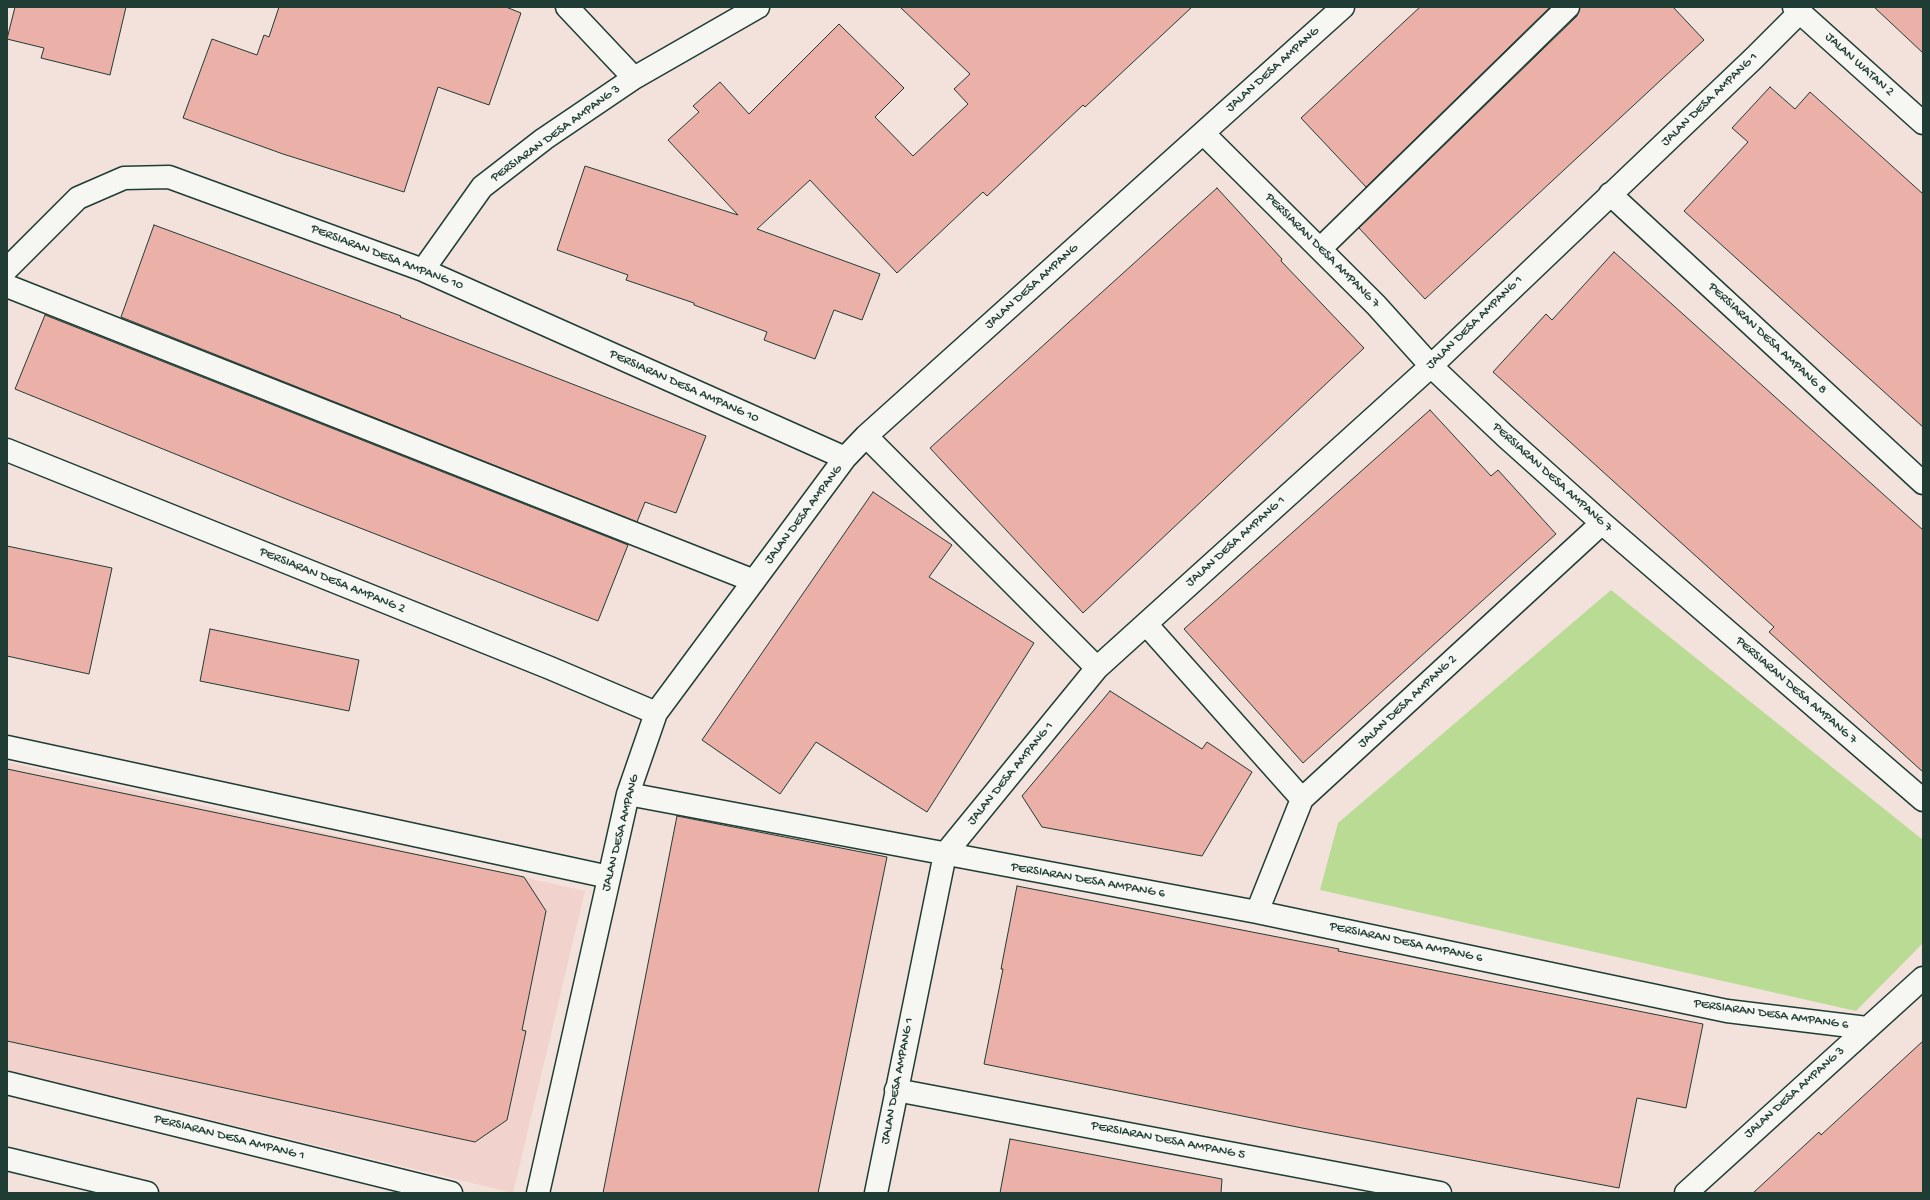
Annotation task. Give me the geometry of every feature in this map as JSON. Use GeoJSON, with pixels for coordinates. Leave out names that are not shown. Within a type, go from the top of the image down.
{"type":"FeatureCollection","features":[{"type":"Feature","properties":{"kind":"main road","name":"PERSIARAN DESA AMPANG 3"},"geometry":{"type":"LineString","coordinates":[[567,7],[634,78]]}},
{"type":"Feature","properties":{"kind":"main road","name":"PERSIARAN DESA AMPANG 3"},"geometry":{"type":"LineString","coordinates":[[423,270],[482,187],[544,139],[634,78],[758,7]]}},
{"type":"Feature","properties":{"kind":"main road","name":"JALAN DESA AMPANG"},"geometry":{"type":"LineString","coordinates":[[538,1193],[628,794],[656,713],[845,458],[866,436],[1343,7]]}},
{"type":"Feature","properties":{"kind":"main road"},"geometry":{"type":"LineString","coordinates":[[1320,248],[1568,7]]}},
{"type":"Feature","properties":{"kind":"main road","name":"JALAN WATAN 2"},"geometry":{"type":"LineString","coordinates":[[1797,9],[1923,123]]}},
{"type":"Feature","properties":{"kind":"main road","name":"JALAN DESA AMPANG 1"},"geometry":{"type":"LineString","coordinates":[[876,1193],[945,854],[1097,668],[1431,366],[1754,58],[1797,9]]}},
{"type":"Feature","properties":{"kind":"main road","name":"PERSIARAN DESA AMPANG 7"},"geometry":{"type":"LineString","coordinates":[[1203,133],[1376,305],[1431,366],[1602,523],[1923,800]]}},
{"type":"Feature","properties":{"kind":"main road","name":"PERSIARAN DESA AMPANG 10"},"geometry":{"type":"LineString","coordinates":[[7,269],[78,198],[124,178],[169,177],[423,270],[845,458]]}},
{"type":"Feature","properties":{"kind":"main road","name":"PERSIARAN DESA AMPANG 8"},"geometry":{"type":"LineString","coordinates":[[1610,194],[1923,483]]}},
{"type":"Feature","properties":{"kind":"main road"},"geometry":{"type":"LineString","coordinates":[[7,286],[754,581]]}},
{"type":"Feature","properties":{"kind":"main road"},"geometry":{"type":"LineString","coordinates":[[866,436],[1097,668]]}},
{"type":"Feature","properties":{"kind":"main road","name":"PERSIARAN DESA AMPANG 2"},"geometry":{"type":"LineString","coordinates":[[7,450],[550,668],[656,713]]}},
{"type":"Feature","properties":{"kind":"main road","name":"JALAN DESA AMPANG 2"},"geometry":{"type":"LineString","coordinates":[[1256,912],[1302,799],[1602,523]]}},
{"type":"Feature","properties":{"kind":"main road"},"geometry":{"type":"LineString","coordinates":[[1146,624],[1302,799]]}},
{"type":"Feature","properties":{"kind":"main road"},"geometry":{"type":"LineString","coordinates":[[7,747],[610,877]]}},
{"type":"Feature","properties":{"kind":"main road","name":"PERSIARAN DESA AMPANG 6"},"geometry":{"type":"LineString","coordinates":[[628,794],[1256,912],[1727,1011],[1867,1028]]}},
{"type":"Feature","properties":{"kind":"main road","name":"JALAN DESA AMPANG 3"},"geometry":{"type":"LineString","coordinates":[[1686,1193],[1923,978]]}},
{"type":"Feature","properties":{"kind":"main road","name":"PERSIARAN DESA AMPANG 1"},"geometry":{"type":"LineString","coordinates":[[7,1083],[451,1193]]}},
{"type":"Feature","properties":{"kind":"main road","name":"PERSIARAN DESA AMPANG 5"},"geometry":{"type":"LineString","coordinates":[[896,1090],[1440,1193]]}},
{"type":"Feature","properties":{"kind":"main road"},"geometry":{"type":"LineString","coordinates":[[7,1159],[147,1193]]}},
{"type":"Feature","properties":{"kind":"shaded area"},"geometry":{"type":"Polygon","coordinates":[[[7,762],[585,891],[513,1193],[7,1070],[7,762]]]}},
{"type":"Feature","properties":{"kind":"green space"},"geometry":{"type":"Polygon","coordinates":[[[1611,590],[1923,840],[1923,943],[1856,1011],[1320,890],[1338,823],[1611,590]]]}},
{"type":"Feature","properties":{"kind":"building"},"geometry":{"type":"Polygon","coordinates":[[[15,7],[126,7],[110,75],[41,58],[44,48],[7,39],[15,7]]]}},
{"type":"Feature","properties":{"kind":"building"},"geometry":{"type":"Polygon","coordinates":[[[279,7],[506,7],[521,13],[489,105],[438,87],[404,192],[283,154],[183,118],[212,39],[257,55],[264,35],[269,37],[279,7]]]}},
{"type":"Feature","properties":{"kind":"building"},"geometry":{"type":"Polygon","coordinates":[[[900,7],[1192,7],[1085,107],[1083,105],[987,196],[983,192],[897,273],[810,180],[757,229],[880,274],[862,320],[834,310],[815,359],[764,340],[767,332],[694,305],[694,303],[626,280],[628,275],[557,250],[585,166],[738,215],[668,140],[699,112],[693,106],[720,82],[749,114],[839,24],[904,88],[875,117],[913,156],[968,104],[954,89],[970,74],[900,7]]]}},
{"type":"Feature","properties":{"kind":"building"},"geometry":{"type":"Polygon","coordinates":[[[1420,7],[1550,7],[1366,187],[1301,118],[1420,7]]]}},
{"type":"Feature","properties":{"kind":"building"},"geometry":{"type":"Polygon","coordinates":[[[1580,7],[1673,7],[1704,40],[1425,299],[1359,228],[1577,16],[1580,7]]]}},
{"type":"Feature","properties":{"kind":"building"},"geometry":{"type":"Polygon","coordinates":[[[1874,7],[1923,7],[1923,53],[1874,7]]]}},
{"type":"Feature","properties":{"kind":"building"},"geometry":{"type":"Polygon","coordinates":[[[1770,87],[1795,109],[1810,92],[1923,194],[1923,427],[1684,211],[1748,142],[1732,128],[1770,87]]]}},
{"type":"Feature","properties":{"kind":"building"},"geometry":{"type":"Polygon","coordinates":[[[1217,188],[1282,259],[1281,261],[1364,348],[1083,613],[930,448],[1217,188]]]}},
{"type":"Feature","properties":{"kind":"building"},"geometry":{"type":"Polygon","coordinates":[[[154,225],[401,316],[400,317],[706,436],[676,513],[645,502],[637,522],[121,317],[154,225]]]}},
{"type":"Feature","properties":{"kind":"building"},"geometry":{"type":"Polygon","coordinates":[[[1614,252],[1923,530],[1923,772],[1769,632],[1774,627],[1493,372],[1546,314],[1552,320],[1614,252]]]}},
{"type":"Feature","properties":{"kind":"building"},"geometry":{"type":"Polygon","coordinates":[[[45,315],[628,545],[598,621],[291,501],[15,389],[45,315]]]}},
{"type":"Feature","properties":{"kind":"building"},"geometry":{"type":"Polygon","coordinates":[[[1430,410],[1491,476],[1498,470],[1556,534],[1303,763],[1184,629],[1430,410]]]}},
{"type":"Feature","properties":{"kind":"building"},"geometry":{"type":"Polygon","coordinates":[[[873,492],[952,545],[929,577],[1034,643],[927,812],[816,742],[780,794],[702,740],[873,492]]]}},
{"type":"Feature","properties":{"kind":"building"},"geometry":{"type":"Polygon","coordinates":[[[7,546],[112,568],[89,674],[7,656],[7,546]]]}},
{"type":"Feature","properties":{"kind":"building"},"geometry":{"type":"Polygon","coordinates":[[[210,629],[359,660],[349,711],[200,681],[210,629]]]}},
{"type":"Feature","properties":{"kind":"building"},"geometry":{"type":"Polygon","coordinates":[[[1110,691],[1202,749],[1207,742],[1252,772],[1202,856],[1042,827],[1022,796],[1110,691]]]}},
{"type":"Feature","properties":{"kind":"building"},"geometry":{"type":"Polygon","coordinates":[[[7,769],[524,877],[546,911],[522,1030],[526,1031],[507,1120],[475,1142],[7,1041],[7,769]]]}},
{"type":"Feature","properties":{"kind":"building"},"geometry":{"type":"Polygon","coordinates":[[[677,816],[887,857],[818,1193],[603,1193],[677,816]]]}},
{"type":"Feature","properties":{"kind":"building"},"geometry":{"type":"Polygon","coordinates":[[[1017,886],[1339,949],[1338,951],[1703,1024],[1686,1108],[1637,1098],[1619,1188],[1302,1128],[984,1064],[1003,969],[1001,969],[1017,886]]]}},
{"type":"Feature","properties":{"kind":"building"},"geometry":{"type":"Polygon","coordinates":[[[1923,1041],[1923,1193],[1753,1193],[1819,1132],[1821,1135],[1923,1041]]]}},
{"type":"Feature","properties":{"kind":"building"},"geometry":{"type":"Polygon","coordinates":[[[1010,1139],[1222,1179],[1221,1193],[1000,1193],[1010,1139]]]}}]}
